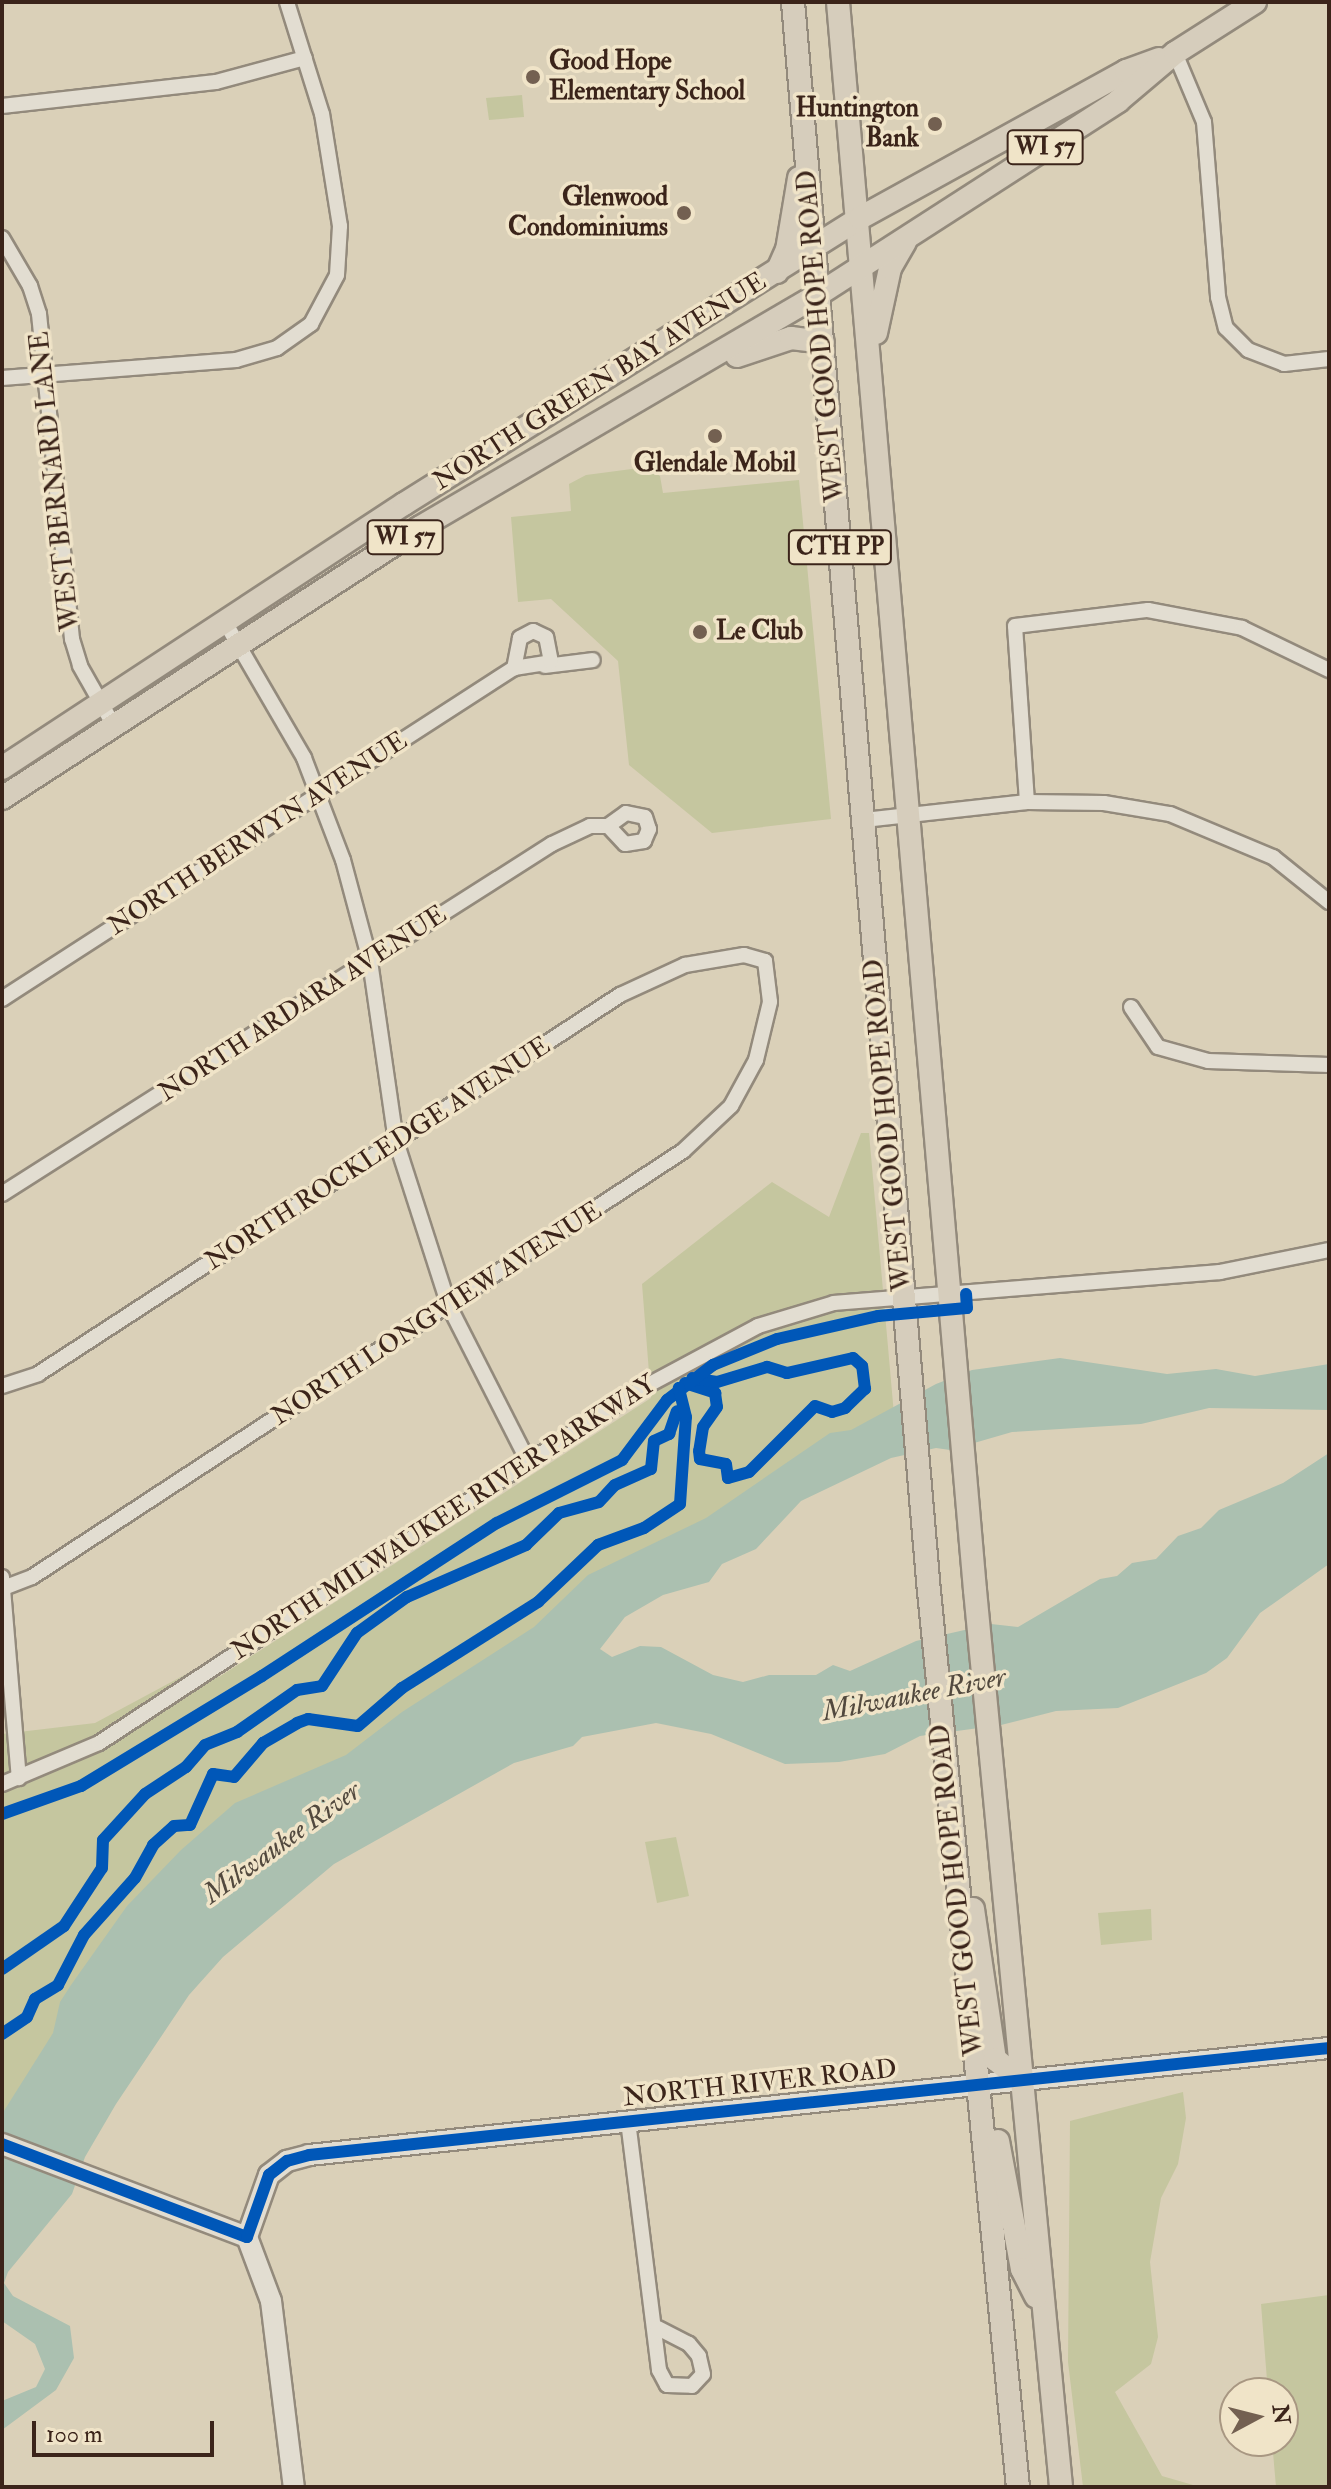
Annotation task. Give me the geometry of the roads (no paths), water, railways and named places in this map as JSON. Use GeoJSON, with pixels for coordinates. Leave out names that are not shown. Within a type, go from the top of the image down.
{"type":"FeatureCollection","features":[{"type":"Feature","properties":{"kind":"main road","name":"WEST GOOD HOPE ROAD"},"geometry":{"type":"LineString","coordinates":[[793,2],[944,1764],[1018,2487]]}},
{"type":"Feature","properties":{"kind":"main road","name":"WEST GOOD HOPE ROAD"},"geometry":{"type":"LineString","coordinates":[[838,2],[860,218],[907,816],[975,1590],[1019,2079],[1061,2487]]}},
{"type":"Feature","properties":{"kind":"main road","name":"NORTH GREEN BAY AVENUE"},"geometry":{"type":"LineString","coordinates":[[2,798],[419,528],[663,389],[819,294],[1118,101],[1175,53],[1255,2]]}},
{"type":"Feature","properties":{"kind":"main road","name":"NORTH GREEN BAY AVENUE"},"geometry":{"type":"LineString","coordinates":[[2,768],[404,504],[860,218],[1126,71],[1175,53]]}},
{"type":"Feature","properties":{"kind":"main road"},"geometry":{"type":"LineString","coordinates":[[777,272],[787,250],[805,137]]}},
{"type":"Feature","properties":{"kind":"main road"},"geometry":{"type":"LineString","coordinates":[[856,184],[878,190],[921,184]]}},
{"type":"Feature","properties":{"kind":"main road"},"geometry":{"type":"LineString","coordinates":[[871,358],[890,268],[911,234]]}},
{"type":"Feature","properties":{"kind":"main road"},"geometry":{"type":"LineString","coordinates":[[663,389],[781,340],[823,342]]}},
{"type":"Feature","properties":{"kind":"main road"},"geometry":{"type":"LineString","coordinates":[[955,1851],[972,1900],[995,2059],[1019,2079]]}},
{"type":"Feature","properties":{"kind":"main road"},"geometry":{"type":"LineString","coordinates":[[977,2082],[992,2101],[1022,2269],[1043,2313]]}},
{"type":"Feature","properties":{"kind":"street"},"geometry":{"type":"LineString","coordinates":[[2,378],[45,378],[236,360],[277,348],[311,324],[332,291],[341,243],[331,158],[287,2]]}},
{"type":"Feature","properties":{"kind":"street"},"geometry":{"type":"LineString","coordinates":[[1175,53],[1204,122],[1218,297],[1226,328],[1248,350],[1284,364],[1329,359]]}},
{"type":"Feature","properties":{"kind":"street"},"geometry":{"type":"LineString","coordinates":[[2,106],[201,84],[305,58]]}},
{"type":"Feature","properties":{"kind":"street","name":"WEST BERNARD LANE"},"geometry":{"type":"LineString","coordinates":[[2,238],[30,286],[45,378],[67,619],[80,666],[113,724]]}},
{"type":"Feature","properties":{"kind":"street"},"geometry":{"type":"LineString","coordinates":[[1027,802],[1015,626],[1148,610],[1242,628],[1329,670]]}},
{"type":"Feature","properties":{"kind":"street"},"geometry":{"type":"LineString","coordinates":[[225,622],[319,794],[348,875],[370,961],[396,1141],[449,1306],[528,1461]]}},
{"type":"Feature","properties":{"kind":"street"},"geometry":{"type":"LineString","coordinates":[[514,668],[520,638],[533,631],[549,643],[552,656],[545,666]]}},
{"type":"Feature","properties":{"kind":"street","name":"NORTH BERWYN AVENUE"},"geometry":{"type":"LineString","coordinates":[[2,999],[514,668],[593,660]]}},
{"type":"Feature","properties":{"kind":"street"},"geometry":{"type":"LineString","coordinates":[[864,820],[1027,802],[1104,803],[1170,814],[1273,857],[1329,902]]}},
{"type":"Feature","properties":{"kind":"street","name":"NORTH ARDARA AVENUE"},"geometry":{"type":"LineString","coordinates":[[2,1194],[552,844],[590,826],[608,826]]}},
{"type":"Feature","properties":{"kind":"street","name":"NORTH ROCKLEDGE AVENUE"},"geometry":{"type":"LineString","coordinates":[[2,1386],[38,1374],[653,978],[729,956],[755,956],[765,961]]}},
{"type":"Feature","properties":{"kind":"street","name":"NORTH LONGVIEW AVENUE"},"geometry":{"type":"LineString","coordinates":[[3,1582],[32,1577],[654,1173],[731,1106],[744,1087],[763,1038],[770,1002],[765,961]]}},
{"type":"Feature","properties":{"kind":"street"},"geometry":{"type":"LineString","coordinates":[[1131,1007],[1158,1047],[1208,1061],[1329,1065]]}},
{"type":"Feature","properties":{"kind":"street","name":"NORTH MILWAUKEE RIVER PARKWAY"},"geometry":{"type":"LineString","coordinates":[[2,1784],[99,1743],[528,1461],[684,1363],[758,1326],[834,1303],[1220,1272],[1329,1250]]}},
{"type":"Feature","properties":{"kind":"street"},"geometry":{"type":"LineString","coordinates":[[3,1582],[19,1778]]}},
{"type":"Feature","properties":{"kind":"street","name":"NORTH RIVER ROAD"},"geometry":{"type":"LineString","coordinates":[[247,2237],[265,2180],[296,2157],[977,2082],[1329,2048]]}},
{"type":"Feature","properties":{"kind":"street"},"geometry":{"type":"LineString","coordinates":[[628,2121],[646,2277],[658,2328]]}},
{"type":"Feature","properties":{"kind":"street"},"geometry":{"type":"LineString","coordinates":[[2,2144],[91,2181],[247,2237],[271,2301],[294,2487]]}},
{"type":"Feature","properties":{"kind":"water","name":"Milwaukee River"},"geometry":{"type":"Polygon","coordinates":[[[1060,1358],[1167,1374],[1216,1369],[1255,1376],[1329,1364],[1329,1410],[1209,1408],[1141,1424],[1012,1432],[950,1450],[936,1448],[891,1458],[801,1501],[756,1549],[722,1564],[709,1582],[663,1595],[625,1617],[600,1649],[612,1657],[640,1646],[661,1647],[713,1675],[743,1682],[769,1675],[816,1675],[833,1665],[850,1671],[916,1641],[991,1624],[1018,1627],[1100,1579],[1117,1576],[1132,1563],[1156,1559],[1178,1536],[1201,1528],[1219,1510],[1283,1483],[1329,1453],[1329,1564],[1260,1613],[1227,1658],[1206,1673],[1118,1708],[1056,1711],[1001,1725],[920,1736],[885,1754],[839,1762],[785,1764],[711,1734],[656,1723],[582,1737],[573,1746],[514,1763],[334,1864],[223,1957],[189,1995],[116,2104],[85,2157],[72,2194],[8,2272],[4,2283],[13,2296],[70,2326],[74,2358],[56,2390],[2,2430],[2,2401],[36,2387],[45,2369],[35,2344],[2,2321],[2,2114],[53,2033],[60,2002],[71,1985],[127,1906],[181,1850],[235,1803],[346,1755],[402,1712],[534,1627],[588,1575],[706,1518],[830,1433],[851,1430],[936,1384],[972,1370],[1060,1358]]]}},
{"type":"Feature","properties":{"kind":"place","name":"Good Hope Elementary School"},"geometry":{"type":"Point","coordinates":[533,77]}},
{"type":"Feature","properties":{"kind":"place","name":"Huntington Bank"},"geometry":{"type":"Point","coordinates":[935,124]}},
{"type":"Feature","properties":{"kind":"place","name":"Glenwood Condominiums"},"geometry":{"type":"Point","coordinates":[684,213]}},
{"type":"Feature","properties":{"kind":"place","name":"Glendale Mobil"},"geometry":{"type":"Point","coordinates":[715,436]}},
{"type":"Feature","properties":{"kind":"place","name":"Le Club"},"geometry":{"type":"Point","coordinates":[700,632]}}]}
